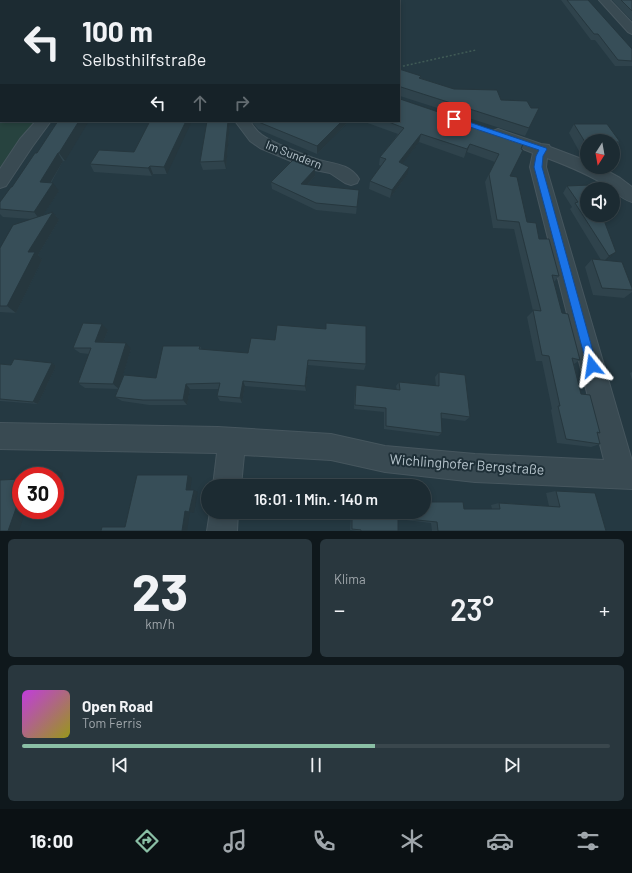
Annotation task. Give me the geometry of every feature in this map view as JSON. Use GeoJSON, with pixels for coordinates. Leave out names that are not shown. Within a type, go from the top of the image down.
{"type":"FeatureCollection","features":[{"type":"Feature","properties":{"kind":"street"},"geometry":{"type":"LineString","coordinates":[[604,0],[632,30]]}},
{"type":"Feature","properties":{"kind":"street"},"geometry":{"type":"LineString","coordinates":[[0,182],[26,143],[43,122]]}},
{"type":"Feature","properties":{"kind":"street","name":"Im Sundern"},"geometry":{"type":"LineString","coordinates":[[243,122],[255,138],[266,144],[316,165],[335,168],[351,179]]}},
{"type":"Feature","properties":{"kind":"street"},"geometry":{"type":"LineString","coordinates":[[488,130],[543,149],[580,164]]}},
{"type":"Feature","properties":{"kind":"street"},"geometry":{"type":"LineString","coordinates":[[543,149],[539,156],[538,167],[626,474]]}},
{"type":"Feature","properties":{"kind":"street"},"geometry":{"type":"LineString","coordinates":[[600,174],[614,182],[632,196]]}},
{"type":"Feature","properties":{"kind":"street","name":"Wichlinghofer Bergstraße"},"geometry":{"type":"LineString","coordinates":[[0,436],[232,441],[331,447],[385,459],[475,468],[626,474]]}},
{"type":"Feature","properties":{"kind":"street"},"geometry":{"type":"LineString","coordinates":[[228,479],[232,441]]}},
{"type":"Feature","properties":{"kind":"street"},"geometry":{"type":"LineString","coordinates":[[222,531],[223,519]]}},
{"type":"Feature","properties":{"kind":"path"},"geometry":{"type":"LineString","coordinates":[[400,66],[476,50]]}},
{"type":"Feature","properties":{"kind":"green space"},"geometry":{"type":"Polygon","coordinates":[[[0,122],[36,122],[0,170],[0,122]]]}},
{"type":"Feature","properties":{"kind":"building"},"geometry":{"type":"Polygon","coordinates":[[[567,0],[588,0],[632,49],[632,61],[618,60],[598,34],[594,34],[567,0]]]}},
{"type":"Feature","properties":{"kind":"building"},"geometry":{"type":"Polygon","coordinates":[[[621,0],[632,0],[632,11],[621,0]]]}},
{"type":"Feature","properties":{"kind":"building"},"geometry":{"type":"Polygon","coordinates":[[[400,69],[421,76],[419,78],[454,89],[497,90],[501,100],[527,101],[531,108],[539,108],[529,128],[401,87],[400,88],[400,69]]]}},
{"type":"Feature","properties":{"kind":"building"},"geometry":{"type":"Polygon","coordinates":[[[400,99],[524,141],[521,149],[523,150],[510,176],[517,177],[527,222],[536,223],[539,239],[549,239],[559,276],[552,275],[562,313],[568,314],[580,360],[572,358],[581,394],[590,395],[600,433],[597,432],[600,444],[566,439],[558,406],[560,406],[549,356],[542,355],[533,310],[541,311],[519,222],[497,220],[489,174],[499,154],[470,144],[467,149],[421,134],[399,162],[409,167],[392,190],[370,181],[386,159],[380,157],[404,128],[389,122],[400,122],[400,99]]]}},
{"type":"Feature","properties":{"kind":"building"},"geometry":{"type":"Polygon","coordinates":[[[57,122],[78,122],[40,182],[53,183],[34,212],[0,209],[0,202],[35,153],[37,153],[57,122]]]}},
{"type":"Feature","properties":{"kind":"building"},"geometry":{"type":"Polygon","coordinates":[[[149,122],[186,122],[164,167],[150,166],[148,168],[90,164],[99,150],[134,152],[149,122]]]}},
{"type":"Feature","properties":{"kind":"building"},"geometry":{"type":"Polygon","coordinates":[[[207,122],[228,122],[224,161],[200,162],[207,122]]]}},
{"type":"Feature","properties":{"kind":"building"},"geometry":{"type":"Polygon","coordinates":[[[258,122],[341,122],[317,146],[258,122]]]}},
{"type":"Feature","properties":{"kind":"building"},"geometry":{"type":"Polygon","coordinates":[[[574,124],[607,124],[614,134],[580,134],[574,124]]]}},
{"type":"Feature","properties":{"kind":"building"},"geometry":{"type":"Polygon","coordinates":[[[293,160],[315,169],[301,184],[359,190],[357,207],[316,203],[271,182],[293,160]]]}},
{"type":"Feature","properties":{"kind":"building"},"geometry":{"type":"Polygon","coordinates":[[[580,185],[580,211],[575,203],[578,202],[567,186],[580,185]]]}},
{"type":"Feature","properties":{"kind":"building"},"geometry":{"type":"Polygon","coordinates":[[[53,212],[28,252],[35,252],[7,306],[0,306],[0,248],[13,225],[53,212]]]}},
{"type":"Feature","properties":{"kind":"building"},"geometry":{"type":"Polygon","coordinates":[[[587,222],[605,222],[616,252],[609,256],[587,222]]]}},
{"type":"Feature","properties":{"kind":"building"},"geometry":{"type":"Polygon","coordinates":[[[592,259],[622,262],[632,290],[602,288],[592,259]]]}},
{"type":"Feature","properties":{"kind":"building"},"geometry":{"type":"Polygon","coordinates":[[[83,323],[102,324],[95,342],[126,343],[113,384],[78,383],[91,348],[73,348],[83,323]]]}},
{"type":"Feature","properties":{"kind":"building"},"geometry":{"type":"Polygon","coordinates":[[[326,323],[366,326],[366,364],[308,360],[305,386],[243,381],[240,398],[217,396],[220,383],[186,384],[183,400],[143,400],[115,397],[124,375],[156,378],[163,346],[200,346],[199,349],[248,353],[251,338],[275,340],[277,325],[326,329],[326,323]]]}},
{"type":"Feature","properties":{"kind":"building"},"geometry":{"type":"Polygon","coordinates":[[[14,359],[52,363],[33,402],[0,399],[0,364],[11,365],[14,359]]]}},
{"type":"Feature","properties":{"kind":"building"},"geometry":{"type":"Polygon","coordinates":[[[439,372],[465,375],[470,417],[441,413],[442,433],[386,426],[386,408],[355,405],[356,385],[400,390],[399,382],[439,386],[439,372]]]}},
{"type":"Feature","properties":{"kind":"building"},"geometry":{"type":"Polygon","coordinates":[[[137,475],[188,475],[186,490],[194,490],[189,512],[185,511],[182,531],[101,531],[102,527],[125,527],[137,475]]]}},
{"type":"Feature","properties":{"kind":"building"},"geometry":{"type":"Polygon","coordinates":[[[12,479],[12,519],[8,531],[0,531],[0,480],[12,479]]]}},
{"type":"Feature","properties":{"kind":"building"},"geometry":{"type":"Polygon","coordinates":[[[556,491],[595,493],[606,531],[438,531],[437,522],[408,519],[431,519],[431,502],[463,502],[464,509],[500,509],[499,503],[560,507],[556,491]]]}},
{"type":"Feature","properties":{"kind":"building"},"geometry":{"type":"Polygon","coordinates":[[[352,519],[398,519],[398,531],[361,531],[352,529],[352,519]]]}},
{"type":"Feature","properties":{"kind":"route"},"geometry":{"type":"LineString","coordinates":[[454,119],[543,149],[539,156],[538,167],[592,366]]}}]}
